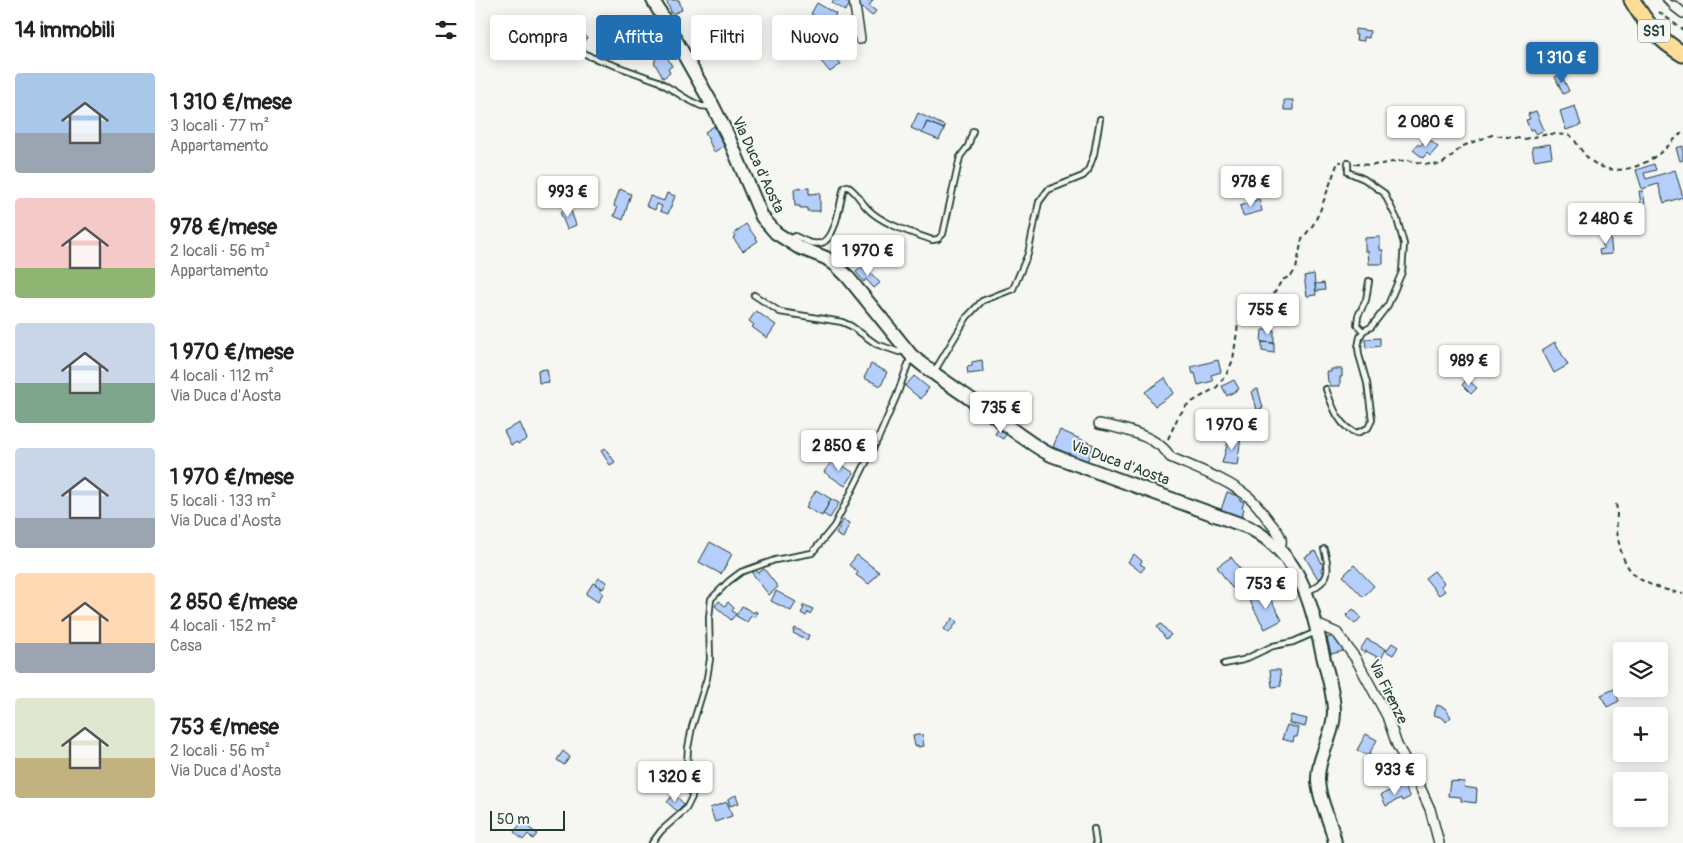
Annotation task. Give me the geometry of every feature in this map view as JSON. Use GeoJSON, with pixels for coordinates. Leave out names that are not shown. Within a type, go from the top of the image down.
{"type":"FeatureCollection","features":[{"type":"Feature","properties":{"kind":"main road","name":"Via Duca d'Aosta"},"geometry":{"type":"LineString","coordinates":[[653,0],[713,106],[762,217],[776,233],[788,241],[826,258],[837,266],[909,352],[933,374],[1033,445],[1051,455],[1248,527],[1279,548],[1298,575],[1307,592],[1333,700],[1334,711],[1330,733],[1321,758],[1318,780],[1322,804],[1332,829],[1335,843]]}},
{"type":"Feature","properties":{"kind":"main road","name":"SS1"},"geometry":{"type":"LineString","coordinates":[[1632,0],[1649,27],[1667,45],[1683,54]]}},
{"type":"Feature","properties":{"kind":"street"},"geometry":{"type":"LineString","coordinates":[[853,0],[859,39]]}},
{"type":"Feature","properties":{"kind":"street"},"geometry":{"type":"LineString","coordinates":[[1670,3],[1683,13]]}},
{"type":"Feature","properties":{"kind":"street","name":"Via Duca d'Aosta"},"geometry":{"type":"LineString","coordinates":[[1099,424],[1128,430],[1165,448],[1170,457],[1223,480],[1251,499],[1279,534],[1282,541],[1279,548]]}},
{"type":"Feature","properties":{"kind":"street","name":"Via Firenze"},"geometry":{"type":"LineString","coordinates":[[1317,628],[1337,633],[1356,659],[1387,716],[1397,745],[1430,809],[1439,843]]}},
{"type":"Feature","properties":{"kind":"lane"},"geometry":{"type":"LineString","coordinates":[[586,54],[658,81],[701,106],[708,108],[713,106]]}},
{"type":"Feature","properties":{"kind":"lane"},"geometry":{"type":"LineString","coordinates":[[933,374],[967,317],[982,301],[1013,289],[1028,254],[1039,202],[1048,190],[1083,176],[1088,171],[1094,154],[1100,119]]}},
{"type":"Feature","properties":{"kind":"lane"},"geometry":{"type":"LineString","coordinates":[[788,241],[791,237],[795,236],[810,243],[820,244],[826,241],[832,234],[844,187],[847,186],[854,190],[868,210],[889,223],[932,240],[938,239],[943,234],[960,157],[968,146],[973,131]]}},
{"type":"Feature","properties":{"kind":"lane"},"geometry":{"type":"LineString","coordinates":[[1326,389],[1332,405],[1350,432],[1357,434],[1368,428],[1372,420],[1367,383],[1358,347],[1360,336],[1363,331],[1371,327],[1388,305],[1402,272],[1404,244],[1397,219],[1384,193],[1364,179],[1348,172],[1348,163]]}},
{"type":"Feature","properties":{"kind":"lane"},"geometry":{"type":"LineString","coordinates":[[1363,331],[1357,325],[1358,316],[1366,300],[1369,281]]}},
{"type":"Feature","properties":{"kind":"lane"},"geometry":{"type":"LineString","coordinates":[[652,843],[661,831],[686,809],[692,797],[691,777],[687,764],[688,748],[692,727],[707,678],[710,659],[709,618],[711,600],[729,581],[741,572],[775,560],[812,553],[834,526],[878,438],[897,394],[909,352],[899,352],[882,347],[842,322],[780,312],[754,295]]}},
{"type":"Feature","properties":{"kind":"lane"},"geometry":{"type":"LineString","coordinates":[[1307,592],[1320,586],[1327,577],[1328,568],[1324,549]]}},
{"type":"Feature","properties":{"kind":"lane"},"geometry":{"type":"LineString","coordinates":[[1224,664],[1243,660],[1273,646],[1293,642],[1317,628]]}},
{"type":"Feature","properties":{"kind":"lane"},"geometry":{"type":"LineString","coordinates":[[1094,829],[1095,843]]}},
{"type":"Feature","properties":{"kind":"path"},"geometry":{"type":"LineString","coordinates":[[1659,12],[1683,30]]}},
{"type":"Feature","properties":{"kind":"path"},"geometry":{"type":"LineString","coordinates":[[1165,448],[1169,434],[1178,417],[1187,406],[1217,386],[1227,373],[1233,360],[1238,324],[1243,314],[1275,292],[1282,280],[1291,276],[1296,269],[1302,239],[1313,225],[1320,211],[1338,162],[1374,165],[1407,160],[1441,165],[1463,146],[1492,136],[1524,139],[1549,134],[1571,135],[1587,158],[1600,167],[1616,170],[1635,168],[1660,153],[1683,132]]}},
{"type":"Feature","properties":{"kind":"path"},"geometry":{"type":"LineString","coordinates":[[1616,504],[1617,530],[1622,552],[1629,570],[1639,580],[1659,588],[1683,594]]}},
{"type":"Feature","properties":{"kind":"building"},"geometry":{"type":"Polygon","coordinates":[[[666,0],[679,0],[682,10],[672,14],[666,0]]]}},
{"type":"Feature","properties":{"kind":"building"},"geometry":{"type":"Polygon","coordinates":[[[834,0],[844,0],[850,4],[845,11],[832,3],[834,0]]]}},
{"type":"Feature","properties":{"kind":"building"},"geometry":{"type":"Polygon","coordinates":[[[857,0],[873,0],[869,6],[876,11],[872,16],[857,5],[857,0]]]}},
{"type":"Feature","properties":{"kind":"building"},"geometry":{"type":"Polygon","coordinates":[[[817,3],[836,14],[813,15],[811,14],[817,3]]]}},
{"type":"Feature","properties":{"kind":"building"},"geometry":{"type":"Polygon","coordinates":[[[1355,29],[1370,31],[1369,38],[1364,37],[1364,41],[1356,40],[1355,29]]]}},
{"type":"Feature","properties":{"kind":"building"},"geometry":{"type":"Polygon","coordinates":[[[669,60],[672,66],[668,69],[670,73],[663,78],[654,62],[669,60]]]}},
{"type":"Feature","properties":{"kind":"building"},"geometry":{"type":"Polygon","coordinates":[[[820,60],[838,60],[841,64],[830,72],[820,60]]]}},
{"type":"Feature","properties":{"kind":"building"},"geometry":{"type":"Polygon","coordinates":[[[1561,74],[1569,91],[1563,94],[1555,77],[1561,74]]]}},
{"type":"Feature","properties":{"kind":"building"},"geometry":{"type":"Polygon","coordinates":[[[1284,100],[1293,100],[1293,110],[1284,110],[1284,100]]]}},
{"type":"Feature","properties":{"kind":"building"},"geometry":{"type":"Polygon","coordinates":[[[1575,106],[1581,125],[1566,130],[1560,111],[1575,106]]]}},
{"type":"Feature","properties":{"kind":"building"},"geometry":{"type":"Polygon","coordinates":[[[1536,111],[1544,130],[1536,134],[1534,129],[1530,130],[1526,120],[1530,119],[1528,114],[1536,111]]]}},
{"type":"Feature","properties":{"kind":"building"},"geometry":{"type":"Polygon","coordinates":[[[918,113],[945,126],[944,129],[927,122],[922,133],[911,128],[918,113]]]}},
{"type":"Feature","properties":{"kind":"building"},"geometry":{"type":"Polygon","coordinates":[[[927,122],[944,129],[939,140],[922,133],[927,122]]]}},
{"type":"Feature","properties":{"kind":"building"},"geometry":{"type":"Polygon","coordinates":[[[714,126],[724,146],[714,152],[705,132],[714,126]]]}},
{"type":"Feature","properties":{"kind":"building"},"geometry":{"type":"Polygon","coordinates":[[[1427,138],[1438,147],[1430,156],[1427,153],[1423,158],[1413,150],[1418,144],[1420,146],[1427,138]]]}},
{"type":"Feature","properties":{"kind":"building"},"geometry":{"type":"Polygon","coordinates":[[[1550,144],[1552,157],[1534,160],[1532,147],[1550,144]]]}},
{"type":"Feature","properties":{"kind":"building"},"geometry":{"type":"Polygon","coordinates":[[[1683,146],[1683,160],[1680,161],[1676,148],[1683,146]]]}},
{"type":"Feature","properties":{"kind":"building"},"geometry":{"type":"Polygon","coordinates":[[[1654,164],[1656,170],[1644,173],[1646,179],[1675,170],[1683,197],[1664,203],[1658,184],[1642,189],[1636,170],[1654,164]]]}},
{"type":"Feature","properties":{"kind":"building"},"geometry":{"type":"Polygon","coordinates":[[[809,188],[809,194],[820,193],[820,211],[807,211],[807,208],[795,206],[794,189],[809,188]]]}},
{"type":"Feature","properties":{"kind":"building"},"geometry":{"type":"Polygon","coordinates":[[[620,189],[631,194],[623,220],[614,216],[617,208],[614,206],[620,189]]]}},
{"type":"Feature","properties":{"kind":"building"},"geometry":{"type":"Polygon","coordinates":[[[1639,191],[1643,191],[1646,210],[1642,211],[1639,191]]]}},
{"type":"Feature","properties":{"kind":"building"},"geometry":{"type":"Polygon","coordinates":[[[667,193],[675,196],[668,214],[660,211],[662,206],[657,204],[655,210],[646,206],[650,196],[664,201],[667,193]]]}},
{"type":"Feature","properties":{"kind":"building"},"geometry":{"type":"Polygon","coordinates":[[[1259,199],[1262,211],[1243,216],[1240,206],[1259,199]]]}},
{"type":"Feature","properties":{"kind":"building"},"geometry":{"type":"Polygon","coordinates":[[[570,208],[576,225],[567,229],[560,212],[570,208]]]}},
{"type":"Feature","properties":{"kind":"building"},"geometry":{"type":"Polygon","coordinates":[[[746,224],[758,241],[743,251],[733,238],[736,236],[734,233],[746,224]]]}},
{"type":"Feature","properties":{"kind":"building"},"geometry":{"type":"Polygon","coordinates":[[[1610,233],[1612,254],[1600,255],[1599,250],[1603,249],[1602,234],[1610,233]]]}},
{"type":"Feature","properties":{"kind":"building"},"geometry":{"type":"Polygon","coordinates":[[[1380,237],[1380,250],[1383,250],[1383,264],[1369,264],[1368,251],[1365,251],[1365,238],[1380,237]]]}},
{"type":"Feature","properties":{"kind":"building"},"geometry":{"type":"Polygon","coordinates":[[[862,267],[865,271],[867,269],[880,283],[874,288],[866,279],[864,282],[856,272],[862,267]]]}},
{"type":"Feature","properties":{"kind":"building"},"geometry":{"type":"Polygon","coordinates":[[[1314,274],[1316,295],[1307,296],[1304,276],[1314,274]]]}},
{"type":"Feature","properties":{"kind":"building"},"geometry":{"type":"Polygon","coordinates":[[[1324,283],[1325,290],[1316,291],[1315,284],[1324,283]]]}},
{"type":"Feature","properties":{"kind":"building"},"geometry":{"type":"Polygon","coordinates":[[[756,311],[776,325],[767,338],[752,327],[754,325],[749,321],[756,311]]]}},
{"type":"Feature","properties":{"kind":"building"},"geometry":{"type":"Polygon","coordinates":[[[1262,330],[1274,330],[1274,343],[1261,342],[1262,330]]]}},
{"type":"Feature","properties":{"kind":"building"},"geometry":{"type":"Polygon","coordinates":[[[1380,338],[1380,346],[1366,348],[1365,339],[1380,338]]]}},
{"type":"Feature","properties":{"kind":"building"},"geometry":{"type":"Polygon","coordinates":[[[1262,342],[1274,343],[1274,353],[1262,351],[1262,342]]]}},
{"type":"Feature","properties":{"kind":"building"},"geometry":{"type":"Polygon","coordinates":[[[1555,342],[1568,365],[1554,373],[1542,350],[1555,342]]]}},
{"type":"Feature","properties":{"kind":"building"},"geometry":{"type":"Polygon","coordinates":[[[982,360],[983,372],[968,374],[967,367],[972,366],[972,362],[982,360]]]}},
{"type":"Feature","properties":{"kind":"building"},"geometry":{"type":"Polygon","coordinates":[[[1218,360],[1221,372],[1211,375],[1213,381],[1198,385],[1195,373],[1193,374],[1191,367],[1218,360]]]}},
{"type":"Feature","properties":{"kind":"building"},"geometry":{"type":"Polygon","coordinates":[[[871,364],[887,372],[881,386],[864,378],[871,364]]]}},
{"type":"Feature","properties":{"kind":"building"},"geometry":{"type":"Polygon","coordinates":[[[547,369],[549,382],[539,383],[538,370],[547,369]]]}},
{"type":"Feature","properties":{"kind":"building"},"geometry":{"type":"Polygon","coordinates":[[[1331,369],[1342,369],[1340,386],[1330,386],[1327,372],[1331,372],[1331,369]]]}},
{"type":"Feature","properties":{"kind":"building"},"geometry":{"type":"Polygon","coordinates":[[[914,376],[929,388],[921,399],[905,386],[914,376]]]}},
{"type":"Feature","properties":{"kind":"building"},"geometry":{"type":"Polygon","coordinates":[[[1165,378],[1174,393],[1155,406],[1145,392],[1165,378]]]}},
{"type":"Feature","properties":{"kind":"building"},"geometry":{"type":"Polygon","coordinates":[[[1467,379],[1477,388],[1471,394],[1462,385],[1467,379]]]}},
{"type":"Feature","properties":{"kind":"building"},"geometry":{"type":"Polygon","coordinates":[[[1234,380],[1239,389],[1227,396],[1222,386],[1234,380]]]}},
{"type":"Feature","properties":{"kind":"building"},"geometry":{"type":"Polygon","coordinates":[[[1258,389],[1263,408],[1257,410],[1252,391],[1258,389]]]}},
{"type":"Feature","properties":{"kind":"building"},"geometry":{"type":"Polygon","coordinates":[[[520,423],[527,439],[518,444],[517,442],[511,445],[504,431],[520,423]]]}},
{"type":"Feature","properties":{"kind":"building"},"geometry":{"type":"Polygon","coordinates":[[[999,428],[1007,433],[1003,439],[995,434],[999,428]]]}},
{"type":"Feature","properties":{"kind":"building"},"geometry":{"type":"Polygon","coordinates":[[[1060,430],[1094,445],[1087,462],[1053,447],[1060,430]]]}},
{"type":"Feature","properties":{"kind":"building"},"geometry":{"type":"Polygon","coordinates":[[[1230,435],[1241,438],[1237,465],[1222,463],[1230,435]]]}},
{"type":"Feature","properties":{"kind":"building"},"geometry":{"type":"Polygon","coordinates":[[[605,448],[615,462],[610,465],[601,451],[605,448]]]}},
{"type":"Feature","properties":{"kind":"building"},"geometry":{"type":"Polygon","coordinates":[[[833,459],[854,473],[845,486],[824,472],[833,459]]]}},
{"type":"Feature","properties":{"kind":"building"},"geometry":{"type":"Polygon","coordinates":[[[816,490],[831,499],[822,516],[806,507],[816,490]]]}},
{"type":"Feature","properties":{"kind":"building"},"geometry":{"type":"Polygon","coordinates":[[[1227,492],[1240,497],[1239,500],[1244,502],[1241,517],[1221,510],[1227,492]]]}},
{"type":"Feature","properties":{"kind":"building"},"geometry":{"type":"Polygon","coordinates":[[[831,499],[839,503],[830,518],[823,514],[831,499]]]}},
{"type":"Feature","properties":{"kind":"building"},"geometry":{"type":"Polygon","coordinates":[[[843,520],[850,523],[843,538],[836,534],[843,520]]]}},
{"type":"Feature","properties":{"kind":"building"},"geometry":{"type":"Polygon","coordinates":[[[710,542],[732,554],[721,574],[699,562],[710,542]]]}},
{"type":"Feature","properties":{"kind":"building"},"geometry":{"type":"Polygon","coordinates":[[[1315,551],[1324,567],[1321,569],[1325,575],[1318,579],[1305,557],[1315,551]]]}},
{"type":"Feature","properties":{"kind":"building"},"geometry":{"type":"Polygon","coordinates":[[[1134,554],[1142,561],[1140,564],[1145,567],[1141,572],[1128,562],[1134,554]]]}},
{"type":"Feature","properties":{"kind":"building"},"geometry":{"type":"Polygon","coordinates":[[[857,555],[879,572],[869,584],[856,575],[858,572],[849,565],[857,555]]]}},
{"type":"Feature","properties":{"kind":"building"},"geometry":{"type":"Polygon","coordinates":[[[1231,557],[1246,577],[1232,588],[1217,567],[1231,557]]]}},
{"type":"Feature","properties":{"kind":"building"},"geometry":{"type":"Polygon","coordinates":[[[1354,565],[1374,586],[1363,597],[1343,576],[1354,565]]]}},
{"type":"Feature","properties":{"kind":"building"},"geometry":{"type":"Polygon","coordinates":[[[764,569],[778,587],[769,595],[752,573],[756,570],[758,573],[764,569]]]}},
{"type":"Feature","properties":{"kind":"building"},"geometry":{"type":"Polygon","coordinates":[[[1434,571],[1444,583],[1441,586],[1445,591],[1439,595],[1425,578],[1434,571]]]}},
{"type":"Feature","properties":{"kind":"building"},"geometry":{"type":"Polygon","coordinates":[[[599,578],[607,582],[603,589],[595,584],[599,578]]]}},
{"type":"Feature","properties":{"kind":"building"},"geometry":{"type":"Polygon","coordinates":[[[593,583],[602,588],[600,591],[603,593],[598,602],[586,594],[593,583]]]}},
{"type":"Feature","properties":{"kind":"building"},"geometry":{"type":"Polygon","coordinates":[[[776,591],[796,602],[791,611],[771,601],[776,591]]]}},
{"type":"Feature","properties":{"kind":"building"},"geometry":{"type":"Polygon","coordinates":[[[1266,591],[1282,620],[1265,629],[1249,600],[1266,591]]]}},
{"type":"Feature","properties":{"kind":"building"},"geometry":{"type":"Polygon","coordinates":[[[719,601],[725,606],[728,602],[734,608],[732,611],[736,614],[731,620],[715,606],[719,601]]]}},
{"type":"Feature","properties":{"kind":"building"},"geometry":{"type":"Polygon","coordinates":[[[804,605],[813,609],[806,616],[801,613],[804,605]]]}},
{"type":"Feature","properties":{"kind":"building"},"geometry":{"type":"Polygon","coordinates":[[[742,606],[754,613],[755,611],[757,612],[755,618],[751,616],[747,622],[736,616],[742,606]]]}},
{"type":"Feature","properties":{"kind":"building"},"geometry":{"type":"Polygon","coordinates":[[[1353,609],[1361,617],[1355,624],[1346,616],[1353,609]]]}},
{"type":"Feature","properties":{"kind":"building"},"geometry":{"type":"Polygon","coordinates":[[[953,618],[957,622],[949,633],[944,629],[953,618]]]}},
{"type":"Feature","properties":{"kind":"building"},"geometry":{"type":"Polygon","coordinates":[[[1161,624],[1171,635],[1166,639],[1157,627],[1161,624]]]}},
{"type":"Feature","properties":{"kind":"building"},"geometry":{"type":"Polygon","coordinates":[[[795,628],[809,635],[807,640],[793,633],[795,628]]]}},
{"type":"Feature","properties":{"kind":"building"},"geometry":{"type":"Polygon","coordinates":[[[1334,636],[1340,642],[1343,651],[1331,654],[1327,638],[1334,636]]]}},
{"type":"Feature","properties":{"kind":"building"},"geometry":{"type":"Polygon","coordinates":[[[1367,639],[1386,649],[1381,659],[1360,650],[1367,639]]]}},
{"type":"Feature","properties":{"kind":"building"},"geometry":{"type":"Polygon","coordinates":[[[1392,643],[1398,647],[1393,655],[1386,651],[1392,643]]]}},
{"type":"Feature","properties":{"kind":"building"},"geometry":{"type":"Polygon","coordinates":[[[1270,670],[1280,670],[1281,686],[1272,687],[1270,670]]]}},
{"type":"Feature","properties":{"kind":"building"},"geometry":{"type":"Polygon","coordinates":[[[1613,689],[1613,697],[1617,697],[1619,701],[1607,707],[1601,695],[1613,689]]]}},
{"type":"Feature","properties":{"kind":"building"},"geometry":{"type":"Polygon","coordinates":[[[1437,705],[1445,708],[1451,717],[1446,722],[1443,718],[1434,715],[1437,705]]]}},
{"type":"Feature","properties":{"kind":"building"},"geometry":{"type":"Polygon","coordinates":[[[1291,715],[1307,719],[1305,727],[1289,723],[1291,715]]]}},
{"type":"Feature","properties":{"kind":"building"},"geometry":{"type":"Polygon","coordinates":[[[1287,725],[1299,728],[1297,737],[1294,737],[1293,742],[1282,739],[1287,725]]]}},
{"type":"Feature","properties":{"kind":"building"},"geometry":{"type":"Polygon","coordinates":[[[922,734],[924,746],[915,746],[913,736],[922,734]]]}},
{"type":"Feature","properties":{"kind":"building"},"geometry":{"type":"Polygon","coordinates":[[[1366,734],[1377,740],[1368,756],[1357,750],[1366,734]]]}},
{"type":"Feature","properties":{"kind":"building"},"geometry":{"type":"Polygon","coordinates":[[[563,751],[570,757],[564,765],[557,760],[563,751]]]}},
{"type":"Feature","properties":{"kind":"building"},"geometry":{"type":"Polygon","coordinates":[[[1450,781],[1465,782],[1464,787],[1477,789],[1476,803],[1461,801],[1461,797],[1448,796],[1450,781]]]}},
{"type":"Feature","properties":{"kind":"building"},"geometry":{"type":"Polygon","coordinates":[[[1404,786],[1410,797],[1402,801],[1401,798],[1386,806],[1381,795],[1397,787],[1398,789],[1404,786]]]}},
{"type":"Feature","properties":{"kind":"building"},"geometry":{"type":"Polygon","coordinates":[[[674,794],[684,804],[677,811],[667,802],[674,794]]]}},
{"type":"Feature","properties":{"kind":"building"},"geometry":{"type":"Polygon","coordinates":[[[736,795],[739,803],[730,806],[728,799],[736,795]]]}},
{"type":"Feature","properties":{"kind":"building"},"geometry":{"type":"Polygon","coordinates":[[[727,802],[732,816],[715,822],[710,808],[727,802]]]}},
{"type":"Feature","properties":{"kind":"building"},"geometry":{"type":"Polygon","coordinates":[[[522,822],[537,834],[533,839],[528,834],[523,840],[514,832],[522,822]]]}}]}
